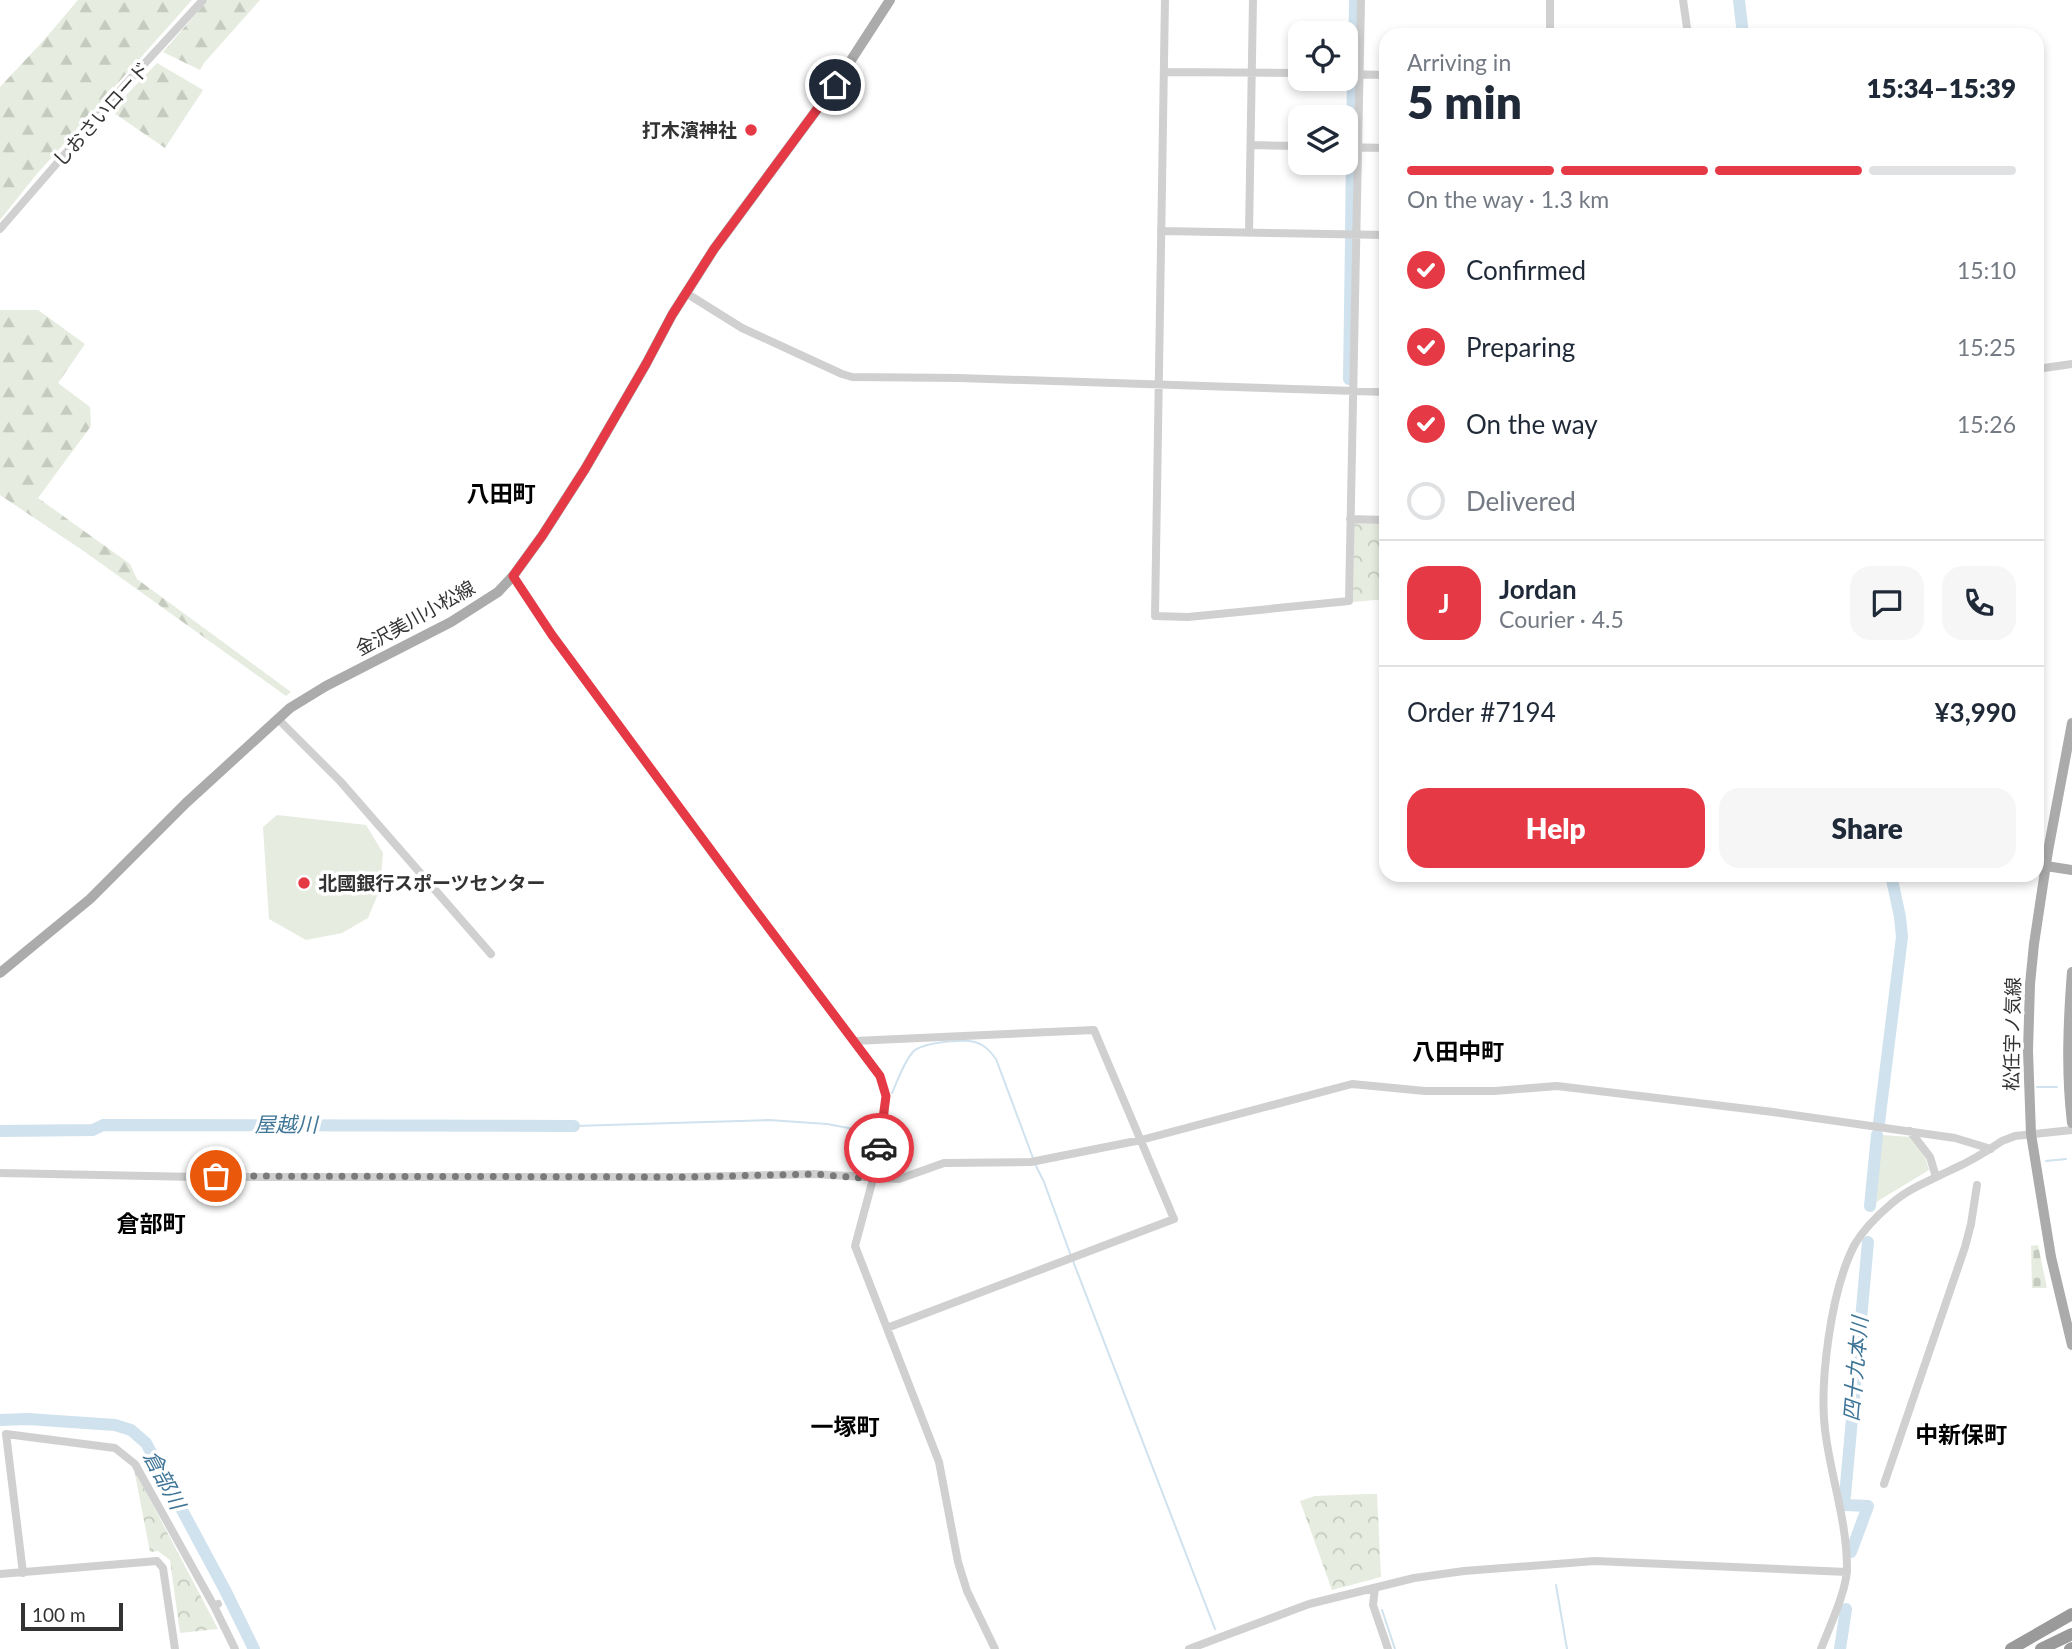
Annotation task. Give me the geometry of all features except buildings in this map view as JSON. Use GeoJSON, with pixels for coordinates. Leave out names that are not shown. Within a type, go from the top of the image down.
{"type":"FeatureCollection","features":[{"type":"Feature","properties":{"kind":"highway"},"geometry":{"type":"LineString","coordinates":[[2013,1649],[2072,1614]]}},
{"type":"Feature","properties":{"kind":"highway"},"geometry":{"type":"LineString","coordinates":[[2013,1649],[2072,1621]]}},
{"type":"Feature","properties":{"kind":"highway"},"geometry":{"type":"LineString","coordinates":[[2041,1649],[2072,1634]]}},
{"type":"Feature","properties":{"kind":"main road","name":"金沢美川小松線"},"geometry":{"type":"LineString","coordinates":[[0,973],[90,899],[186,803],[290,708],[326,686],[452,622],[498,592],[513,576],[585,469],[714,249],[835,85],[891,0]]}},
{"type":"Feature","properties":{"kind":"main road","name":"松任宇ノ気線"},"geometry":{"type":"LineString","coordinates":[[2044,879],[2072,723]]}},
{"type":"Feature","properties":{"kind":"main road"},"geometry":{"type":"LineString","coordinates":[[2046,866],[2072,870]]}},
{"type":"Feature","properties":{"kind":"main road","name":"松任宇ノ気線"},"geometry":{"type":"LineString","coordinates":[[2044,882],[2030,984],[2028,1059],[2031,1134],[2052,1257],[2072,1345]]}},
{"type":"Feature","properties":{"kind":"main road"},"geometry":{"type":"LineString","coordinates":[[2072,972],[2067,1062],[2072,1123]]}},
{"type":"Feature","properties":{"kind":"street","name":"しおさいロード"},"geometry":{"type":"LineString","coordinates":[[0,229],[123,87],[203,0]]}},
{"type":"Feature","properties":{"kind":"street"},"geometry":{"type":"LineString","coordinates":[[1165,0],[1155,616],[1188,617],[1349,601],[1361,0]]}},
{"type":"Feature","properties":{"kind":"street"},"geometry":{"type":"LineString","coordinates":[[1249,233],[1253,0]]}},
{"type":"Feature","properties":{"kind":"street"},"geometry":{"type":"LineString","coordinates":[[1550,0],[1550,28]]}},
{"type":"Feature","properties":{"kind":"street"},"geometry":{"type":"LineString","coordinates":[[1683,0],[1687,28]]}},
{"type":"Feature","properties":{"kind":"street"},"geometry":{"type":"LineString","coordinates":[[1164,72],[1288,74]]}},
{"type":"Feature","properties":{"kind":"street"},"geometry":{"type":"LineString","coordinates":[[1360,74],[1379,75]]}},
{"type":"Feature","properties":{"kind":"street"},"geometry":{"type":"LineString","coordinates":[[1251,145],[1288,146]]}},
{"type":"Feature","properties":{"kind":"street"},"geometry":{"type":"LineString","coordinates":[[1359,148],[1379,148]]}},
{"type":"Feature","properties":{"kind":"street"},"geometry":{"type":"LineString","coordinates":[[1161,231],[1379,235]]}},
{"type":"Feature","properties":{"kind":"street"},"geometry":{"type":"LineString","coordinates":[[686,293],[742,328],[852,377],[1379,392]]}},
{"type":"Feature","properties":{"kind":"street"},"geometry":{"type":"LineString","coordinates":[[2044,368],[2072,364]]}},
{"type":"Feature","properties":{"kind":"street"},"geometry":{"type":"LineString","coordinates":[[1350,519],[1379,520]]}},
{"type":"Feature","properties":{"kind":"street"},"geometry":{"type":"LineString","coordinates":[[513,576],[552,635],[880,1076],[886,1096],[873,1179],[855,1247],[939,1462],[958,1562],[967,1591],[995,1649]]}},
{"type":"Feature","properties":{"kind":"street"},"geometry":{"type":"LineString","coordinates":[[278,719],[340,781],[491,954]]}},
{"type":"Feature","properties":{"kind":"street"},"geometry":{"type":"LineString","coordinates":[[853,1041],[1094,1030],[1174,1219],[887,1328]]}},
{"type":"Feature","properties":{"kind":"street"},"geometry":{"type":"LineString","coordinates":[[0,1173],[198,1177],[685,1177],[814,1174],[899,1179],[944,1163],[1035,1161],[1141,1140],[1352,1084],[1425,1091],[1558,1086],[1910,1131],[1955,1138],[1991,1149]]}},
{"type":"Feature","properties":{"kind":"street"},"geometry":{"type":"LineString","coordinates":[[1821,1649],[1847,1572],[1841,1511],[1825,1435],[1824,1412],[1828,1346],[1840,1281],[1856,1243],[1894,1201],[2002,1141],[2015,1136],[2072,1129]]}},
{"type":"Feature","properties":{"kind":"street"},"geometry":{"type":"LineString","coordinates":[[1910,1131],[1930,1157],[1936,1177]]}},
{"type":"Feature","properties":{"kind":"street"},"geometry":{"type":"LineString","coordinates":[[1884,1484],[1965,1247],[1978,1185]]}},
{"type":"Feature","properties":{"kind":"street"},"geometry":{"type":"LineString","coordinates":[[23,1573],[6,1434],[115,1448],[135,1464],[216,1605],[236,1649]]}},
{"type":"Feature","properties":{"kind":"street"},"geometry":{"type":"LineString","coordinates":[[0,1574],[157,1561],[163,1568],[175,1649]]}},
{"type":"Feature","properties":{"kind":"street"},"geometry":{"type":"LineString","coordinates":[[1189,1649],[1309,1604],[1414,1578],[1464,1571],[1595,1561],[1847,1572]]}},
{"type":"Feature","properties":{"kind":"street"},"geometry":{"type":"LineString","coordinates":[[1375,1588],[1373,1605],[1388,1649]]}},
{"type":"Feature","properties":{"kind":"green space"},"geometry":{"type":"Polygon","coordinates":[[[78,0],[192,0],[36,175],[0,220],[0,87],[78,0]]]}},
{"type":"Feature","properties":{"kind":"green space"},"geometry":{"type":"Polygon","coordinates":[[[208,0],[260,0],[200,70],[163,52],[208,0]]]}},
{"type":"Feature","properties":{"kind":"green space"},"geometry":{"type":"Polygon","coordinates":[[[157,63],[203,90],[165,148],[111,111],[157,63]]]}},
{"type":"Feature","properties":{"kind":"green space"},"geometry":{"type":"Polygon","coordinates":[[[0,310],[38,310],[85,344],[58,383],[90,407],[91,426],[38,498],[130,564],[137,579],[291,692],[286,696],[85,552],[0,495],[0,310]]]}},
{"type":"Feature","properties":{"kind":"green space"},"geometry":{"type":"Polygon","coordinates":[[[1354,522],[1379,523],[1379,600],[1353,602],[1354,522]]]}},
{"type":"Feature","properties":{"kind":"green space"},"geometry":{"type":"Polygon","coordinates":[[[277,815],[366,825],[383,853],[380,889],[368,918],[342,933],[306,940],[269,919],[263,827],[277,815]]]}},
{"type":"Feature","properties":{"kind":"green space"},"geometry":{"type":"Polygon","coordinates":[[[1882,1135],[1910,1137],[1925,1157],[1929,1170],[1873,1204],[1882,1135]]]}},
{"type":"Feature","properties":{"kind":"green space"},"geometry":{"type":"Polygon","coordinates":[[[2038,1245],[2047,1288],[2032,1288],[2031,1246],[2038,1245]]]}},
{"type":"Feature","properties":{"kind":"green space"},"geometry":{"type":"Polygon","coordinates":[[[134,1469],[218,1629],[180,1633],[170,1560],[158,1551],[150,1552],[134,1469]]]}},
{"type":"Feature","properties":{"kind":"green space"},"geometry":{"type":"Polygon","coordinates":[[[1377,1494],[1381,1577],[1332,1590],[1300,1501],[1315,1496],[1377,1494]]]}},
{"type":"Feature","properties":{"kind":"waterway"},"geometry":{"type":"LineString","coordinates":[[1355,0],[1355,21]]}},
{"type":"Feature","properties":{"kind":"waterway","name":"四十九本川"},"geometry":{"type":"LineString","coordinates":[[1739,0],[1742,28]]}},
{"type":"Feature","properties":{"kind":"waterway"},"geometry":{"type":"LineString","coordinates":[[1353,91],[1353,105]]}},
{"type":"Feature","properties":{"kind":"waterway"},"geometry":{"type":"LineString","coordinates":[[1351,232],[1352,175]]}},
{"type":"Feature","properties":{"kind":"waterway"},"geometry":{"type":"LineString","coordinates":[[1349,379],[1351,240]]}},
{"type":"Feature","properties":{"kind":"waterway","name":"四十九本川"},"geometry":{"type":"LineString","coordinates":[[1879,1123],[1902,937],[1892,882]]}},
{"type":"Feature","properties":{"kind":"waterway"},"geometry":{"type":"LineString","coordinates":[[892,1093],[906,1062],[917,1049],[952,1041],[979,1043],[996,1059],[1033,1158]]}},
{"type":"Feature","properties":{"kind":"waterway"},"geometry":{"type":"LineString","coordinates":[[2037,1087],[2057,1087]]}},
{"type":"Feature","properties":{"kind":"waterway"},"geometry":{"type":"LineString","coordinates":[[574,1126],[769,1120],[827,1124],[875,1133]]}},
{"type":"Feature","properties":{"kind":"waterway","name":"屋越川"},"geometry":{"type":"LineString","coordinates":[[0,1131],[93,1130],[103,1125],[574,1126]]}},
{"type":"Feature","properties":{"kind":"waterway","name":"四十九本川"},"geometry":{"type":"LineString","coordinates":[[1870,1206],[1877,1135]]}},
{"type":"Feature","properties":{"kind":"waterway"},"geometry":{"type":"LineString","coordinates":[[2046,1161],[2066,1159]]}},
{"type":"Feature","properties":{"kind":"waterway"},"geometry":{"type":"LineString","coordinates":[[1035,1164],[1071,1256]]}},
{"type":"Feature","properties":{"kind":"waterway","name":"四十九本川"},"geometry":{"type":"LineString","coordinates":[[1845,1496],[1868,1242]]}},
{"type":"Feature","properties":{"kind":"waterway"},"geometry":{"type":"LineString","coordinates":[[1073,1261],[1215,1629]]}},
{"type":"Feature","properties":{"kind":"waterway","name":"倉部川"},"geometry":{"type":"LineString","coordinates":[[0,1420],[28,1419],[115,1425],[131,1430],[146,1443],[254,1649]]}},
{"type":"Feature","properties":{"kind":"waterway","name":"四十九本川"},"geometry":{"type":"LineString","coordinates":[[1845,1505],[1868,1506],[1851,1552]]}},
{"type":"Feature","properties":{"kind":"waterway"},"geometry":{"type":"LineString","coordinates":[[1556,1585],[1567,1649]]}},
{"type":"Feature","properties":{"kind":"waterway","name":"四十九本川"},"geometry":{"type":"LineString","coordinates":[[1840,1649],[1846,1609]]}},
{"type":"Feature","properties":{"kind":"waterway"},"geometry":{"type":"LineString","coordinates":[[1382,1610],[1395,1649]]}},
{"type":"Feature","properties":{"kind":"way so far"},"geometry":{"type":"LineString","coordinates":[[216,1176],[685,1177],[814,1174],[873,1179],[879,1148]]}},
{"type":"Feature","properties":{"kind":"place","name":"打木濱神社"},"geometry":{"type":"Point","coordinates":[751,130]}},
{"type":"Feature","properties":{"kind":"place","name":"北國銀行スポーツセンター"},"geometry":{"type":"Point","coordinates":[304,883]}},
{"type":"Feature","properties":{"kind":"district","name":"八田町"},"geometry":{"type":"Point","coordinates":[501,494]}},
{"type":"Feature","properties":{"kind":"district","name":"八田中町"},"geometry":{"type":"Point","coordinates":[1458,1052]}},
{"type":"Feature","properties":{"kind":"district","name":"倉部町"},"geometry":{"type":"Point","coordinates":[151,1224]}},
{"type":"Feature","properties":{"kind":"district","name":"一塚町"},"geometry":{"type":"Point","coordinates":[845,1427]}},
{"type":"Feature","properties":{"kind":"district","name":"中新保町"},"geometry":{"type":"Point","coordinates":[1961,1435]}},
{"type":"Feature","properties":{"kind":"route"},"geometry":{"type":"LineString","coordinates":[[835,85],[714,249],[672,315],[585,469],[513,576],[552,635],[880,1076],[886,1096],[879,1148]]}}]}
